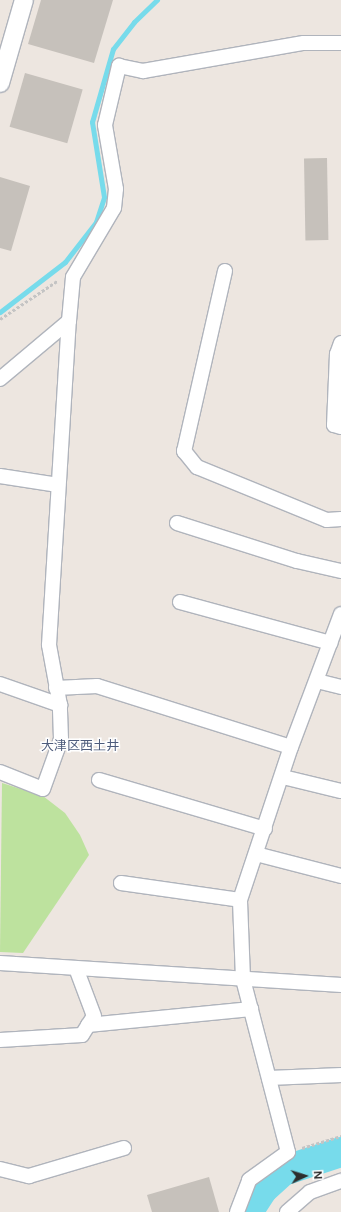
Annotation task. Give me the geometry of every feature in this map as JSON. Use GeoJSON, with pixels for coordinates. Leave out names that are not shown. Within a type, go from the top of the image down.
{"type":"FeatureCollection","features":[{"type":"Feature","properties":{"kind":"street"},"geometry":{"type":"LineString","coordinates":[[0,83],[24,0]]}},
{"type":"Feature","properties":{"kind":"street"},"geometry":{"type":"LineString","coordinates":[[0,772],[43,789],[61,740],[60,704],[49,645],[69,321],[73,277],[81,266],[114,208],[116,189],[105,125],[119,66],[143,71],[304,43],[341,43]]}},
{"type":"Feature","properties":{"kind":"street"},"geometry":{"type":"LineString","coordinates":[[225,271],[184,451],[197,467],[327,520],[341,519]]}},
{"type":"Feature","properties":{"kind":"street"},"geometry":{"type":"LineString","coordinates":[[0,378],[69,321]]}},
{"type":"Feature","properties":{"kind":"street"},"geometry":{"type":"LineString","coordinates":[[341,343],[338,354],[334,424],[341,427]]}},
{"type":"Feature","properties":{"kind":"street"},"geometry":{"type":"LineString","coordinates":[[0,476],[58,485]]}},
{"type":"Feature","properties":{"kind":"street"},"geometry":{"type":"LineString","coordinates":[[176,523],[298,561],[341,571]]}},
{"type":"Feature","properties":{"kind":"street"},"geometry":{"type":"LineString","coordinates":[[180,602],[331,644]]}},
{"type":"Feature","properties":{"kind":"street"},"geometry":{"type":"LineString","coordinates":[[237,1212],[249,1180],[288,1152],[243,979],[240,900],[283,776],[291,746],[331,644],[341,614]]}},
{"type":"Feature","properties":{"kind":"street"},"geometry":{"type":"LineString","coordinates":[[317,680],[341,687]]}},
{"type":"Feature","properties":{"kind":"street"},"geometry":{"type":"LineString","coordinates":[[0,684],[60,704]]}},
{"type":"Feature","properties":{"kind":"street"},"geometry":{"type":"LineString","coordinates":[[56,688],[97,686],[291,746]]}},
{"type":"Feature","properties":{"kind":"street"},"geometry":{"type":"LineString","coordinates":[[283,776],[341,790]]}},
{"type":"Feature","properties":{"kind":"street"},"geometry":{"type":"LineString","coordinates":[[99,780],[265,829]]}},
{"type":"Feature","properties":{"kind":"street"},"geometry":{"type":"LineString","coordinates":[[256,854],[341,876]]}},
{"type":"Feature","properties":{"kind":"street"},"geometry":{"type":"LineString","coordinates":[[121,883],[240,900]]}},
{"type":"Feature","properties":{"kind":"street"},"geometry":{"type":"LineString","coordinates":[[0,963],[341,985]]}},
{"type":"Feature","properties":{"kind":"street"},"geometry":{"type":"LineString","coordinates":[[0,1040],[82,1035],[94,1016],[76,968]]}},
{"type":"Feature","properties":{"kind":"street"},"geometry":{"type":"LineString","coordinates":[[88,1025],[251,1009]]}},
{"type":"Feature","properties":{"kind":"street"},"geometry":{"type":"LineString","coordinates":[[269,1078],[341,1075]]}},
{"type":"Feature","properties":{"kind":"street"},"geometry":{"type":"LineString","coordinates":[[0,1169],[29,1176],[124,1148]]}},
{"type":"Feature","properties":{"kind":"street"},"geometry":{"type":"LineString","coordinates":[[287,1212],[310,1192],[341,1181]]}},
{"type":"Feature","properties":{"kind":"path"},"geometry":{"type":"LineString","coordinates":[[0,319],[81,266]]}},
{"type":"Feature","properties":{"kind":"path"},"geometry":{"type":"LineString","coordinates":[[288,1152],[341,1136]]}},
{"type":"Feature","properties":{"kind":"green space"},"geometry":{"type":"Polygon","coordinates":[[[2,783],[43,796],[65,813],[80,835],[89,855],[23,953],[0,952],[2,783]]]}},
{"type":"Feature","properties":{"kind":"building"},"geometry":{"type":"Polygon","coordinates":[[[41,0],[113,0],[94,63],[28,44],[41,0]]]}},
{"type":"Feature","properties":{"kind":"building"},"geometry":{"type":"Polygon","coordinates":[[[25,73],[83,90],[67,143],[10,127],[25,73]]]}},
{"type":"Feature","properties":{"kind":"building"},"geometry":{"type":"Polygon","coordinates":[[[304,158],[327,158],[328,240],[305,240],[304,158]]]}},
{"type":"Feature","properties":{"kind":"building"},"geometry":{"type":"Polygon","coordinates":[[[0,177],[30,186],[11,251],[0,248],[0,177]]]}},
{"type":"Feature","properties":{"kind":"building"},"geometry":{"type":"Polygon","coordinates":[[[209,1177],[219,1212],[152,1212],[147,1195],[209,1177]]]}},
{"type":"Feature","properties":{"kind":"waterway"},"geometry":{"type":"LineString","coordinates":[[0,312],[65,262],[96,222],[104,197],[92,122],[113,49],[134,22],[157,0]]}},
{"type":"Feature","properties":{"kind":"waterway"},"geometry":{"type":"LineString","coordinates":[[248,1212],[263,1189],[283,1171],[341,1152]]}},
{"type":"Feature","properties":{"kind":"district","name":"大津区西土井"},"geometry":{"type":"Point","coordinates":[80,746]}}]}
